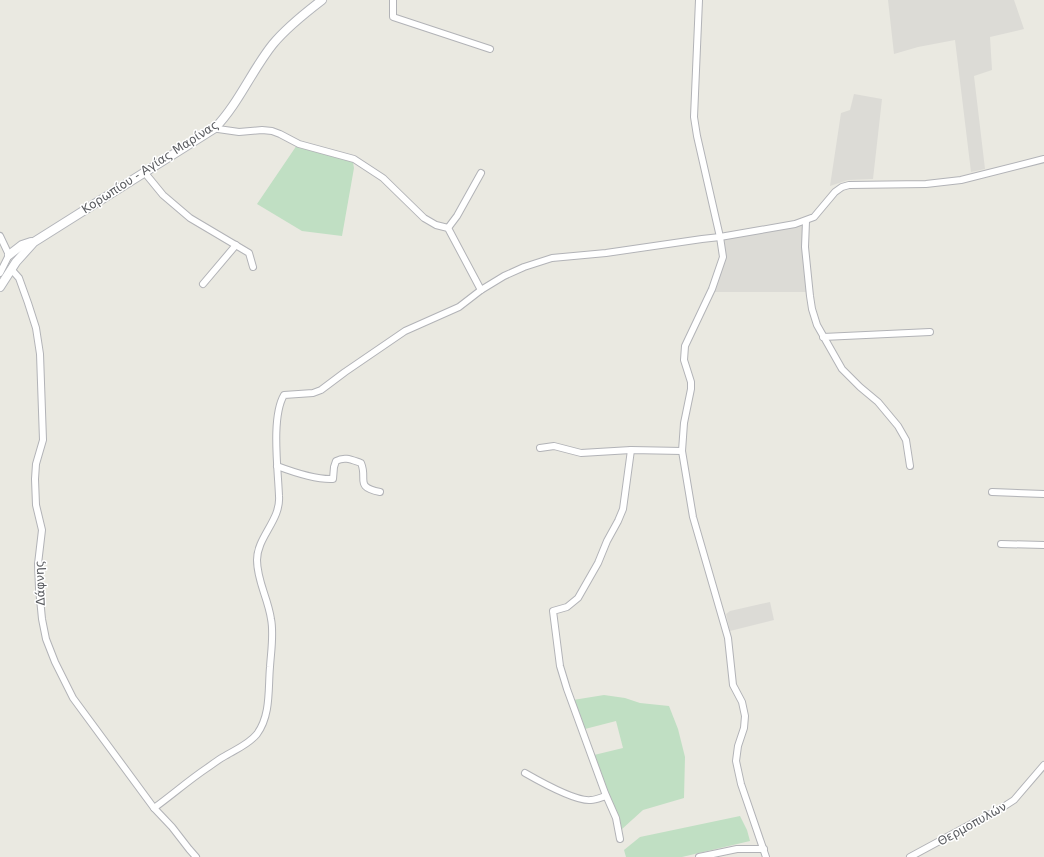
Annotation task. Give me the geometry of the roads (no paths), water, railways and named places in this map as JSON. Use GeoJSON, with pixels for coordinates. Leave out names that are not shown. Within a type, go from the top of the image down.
{"type":"FeatureCollection","features":[{"type":"Feature","properties":{"kind":"main road","name":"Κορωπίου - Αγίας Μαρίνας"},"geometry":{"type":"LineString","coordinates":[[0,287],[21,255],[34,242],[215,128],[226,116],[273,44],[299,18],[322,0]]}},
{"type":"Feature","properties":{"kind":"main road"},"geometry":{"type":"LineString","coordinates":[[9,255],[22,245],[34,242]]}},
{"type":"Feature","properties":{"kind":"street"},"geometry":{"type":"LineString","coordinates":[[393,0],[393,17],[396,19],[490,49]]}},
{"type":"Feature","properties":{"kind":"street"},"geometry":{"type":"LineString","coordinates":[[699,0],[694,117],[696,136],[720,237],[723,257],[712,290],[685,346],[684,360],[691,382],[691,389],[684,423],[682,451],[693,517],[728,638],[733,685],[742,702],[745,716],[744,728],[738,746],[736,761],[741,784],[766,857]]}},
{"type":"Feature","properties":{"kind":"street"},"geometry":{"type":"LineString","coordinates":[[215,128],[218,130],[239,132],[262,130],[272,132],[280,134],[299,144],[354,159],[363,163],[383,178],[424,218],[436,226],[448,228]]}},
{"type":"Feature","properties":{"kind":"street"},"geometry":{"type":"LineString","coordinates":[[154,808],[205,769],[250,741],[261,728],[264,720],[268,696],[272,643],[272,619],[260,585],[257,558],[258,550],[278,508],[280,498],[277,466],[278,409],[284,395],[312,393],[321,390],[405,331],[458,307],[481,290],[504,276],[524,267],[552,258],[606,253],[720,237],[795,224],[814,217],[835,192],[842,187],[849,185],[926,184],[961,180],[1044,159]]}},
{"type":"Feature","properties":{"kind":"street"},"geometry":{"type":"LineString","coordinates":[[145,173],[163,195],[190,218],[249,253],[252,267]]}},
{"type":"Feature","properties":{"kind":"street"},"geometry":{"type":"LineString","coordinates":[[448,228],[457,216],[481,173]]}},
{"type":"Feature","properties":{"kind":"street"},"geometry":{"type":"LineString","coordinates":[[806,221],[805,247],[812,310],[817,325],[842,369],[878,402],[898,426],[906,440],[910,466]]}},
{"type":"Feature","properties":{"kind":"street"},"geometry":{"type":"LineString","coordinates":[[448,228],[481,290]]}},
{"type":"Feature","properties":{"kind":"street"},"geometry":{"type":"LineString","coordinates":[[0,236],[9,255],[0,273]]}},
{"type":"Feature","properties":{"kind":"street"},"geometry":{"type":"LineString","coordinates":[[203,284],[236,245]]}},
{"type":"Feature","properties":{"kind":"street","name":"Δάφνης"},"geometry":{"type":"LineString","coordinates":[[11,269],[19,278],[28,303],[36,328],[40,354],[43,440],[36,464],[35,479],[36,505],[42,530],[38,564],[42,619],[46,639],[55,662],[73,698],[154,808],[172,827],[188,849],[196,857]]}},
{"type":"Feature","properties":{"kind":"street"},"geometry":{"type":"LineString","coordinates":[[823,336],[930,332]]}},
{"type":"Feature","properties":{"kind":"street"},"geometry":{"type":"LineString","coordinates":[[540,448],[554,446],[580,453],[631,450],[682,451]]}},
{"type":"Feature","properties":{"kind":"street"},"geometry":{"type":"LineString","coordinates":[[620,838],[616,818],[606,796],[560,666],[553,611],[567,607],[578,598],[598,563],[623,509],[631,450]]}},
{"type":"Feature","properties":{"kind":"street"},"geometry":{"type":"LineString","coordinates":[[277,466],[308,476],[333,479],[336,461],[341,458],[349,458],[361,463],[363,468],[363,482],[366,487],[370,490],[380,492]]}},
{"type":"Feature","properties":{"kind":"street"},"geometry":{"type":"LineString","coordinates":[[992,492],[1044,494]]}},
{"type":"Feature","properties":{"kind":"street"},"geometry":{"type":"LineString","coordinates":[[1001,544],[1044,545]]}},
{"type":"Feature","properties":{"kind":"street","name":"Θερμοπυλών"},"geometry":{"type":"LineString","coordinates":[[910,857],[1014,800],[1044,765]]}},
{"type":"Feature","properties":{"kind":"street"},"geometry":{"type":"LineString","coordinates":[[525,773],[544,784],[580,799],[591,800],[606,796]]}},
{"type":"Feature","properties":{"kind":"street"},"geometry":{"type":"LineString","coordinates":[[699,857],[737,849],[764,849]]}}]}
